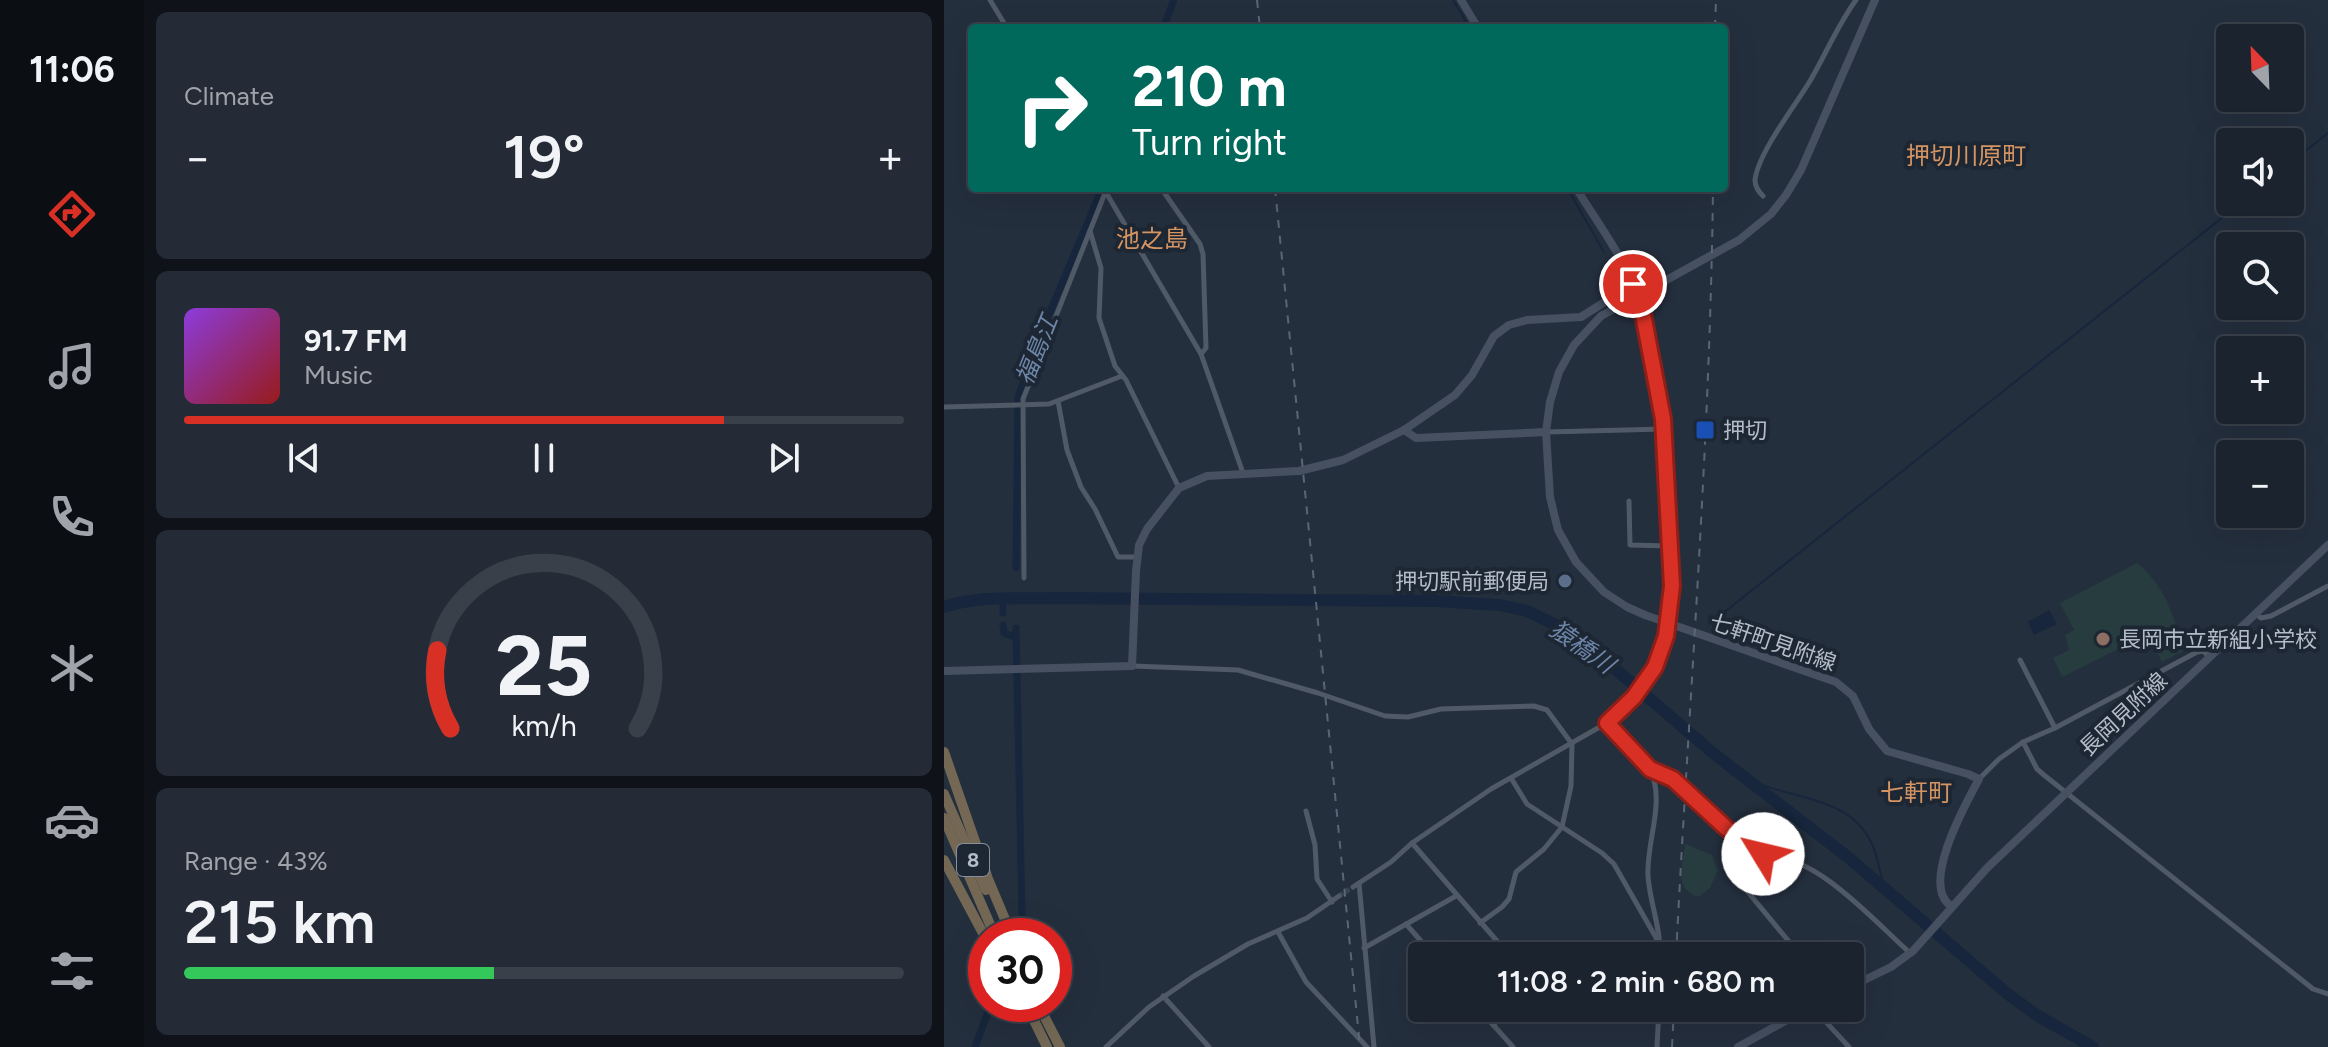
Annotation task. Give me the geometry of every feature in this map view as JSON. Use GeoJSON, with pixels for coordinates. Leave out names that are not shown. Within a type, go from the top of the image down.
{"type":"FeatureCollection","features":[{"type":"Feature","properties":{"kind":"highway"},"geometry":{"type":"LineString","coordinates":[[944,752],[1000,918]]}},
{"type":"Feature","properties":{"kind":"highway","name":"8"},"geometry":{"type":"LineString","coordinates":[[944,794],[998,918]]}},
{"type":"Feature","properties":{"kind":"highway","name":"8"},"geometry":{"type":"LineString","coordinates":[[944,818],[997,918]]}},
{"type":"Feature","properties":{"kind":"highway"},"geometry":{"type":"LineString","coordinates":[[944,860],[975,918]]}},
{"type":"Feature","properties":{"kind":"highway"},"geometry":{"type":"LineString","coordinates":[[1034,1022],[1047,1046]]}},
{"type":"Feature","properties":{"kind":"highway"},"geometry":{"type":"LineString","coordinates":[[1048,1022],[1060,1047]]}},
{"type":"Feature","properties":{"kind":"main road"},"geometry":{"type":"LineString","coordinates":[[1461,0],[1476,24]]}},
{"type":"Feature","properties":{"kind":"main road","name":"七軒町見附線"},"geometry":{"type":"LineString","coordinates":[[1875,0],[1801,170],[1771,214],[1756,228],[1719,251],[1601,316],[1582,334],[1559,372],[1550,402],[1546,432],[1550,497],[1558,530],[1569,551],[1584,573],[1604,592],[1627,607],[1668,623],[1836,682],[1853,696],[1869,729],[1887,751],[1979,779]]}},
{"type":"Feature","properties":{"kind":"main road"},"geometry":{"type":"LineString","coordinates":[[1578,192],[1633,284],[1643,314],[1664,429],[1672,586],[1668,623]]}},
{"type":"Feature","properties":{"kind":"main road"},"geometry":{"type":"LineString","coordinates":[[944,671],[1132,666],[1137,557],[1147,529],[1179,488],[1207,476],[1299,471],[1325,466],[1391,437],[1436,409],[1464,386],[1483,351],[1501,330],[1517,322],[1581,317],[1633,284]]}},
{"type":"Feature","properties":{"kind":"main road"},"geometry":{"type":"LineString","coordinates":[[1404,430],[1416,438],[1546,432]]}},
{"type":"Feature","properties":{"kind":"main road","name":"長岡見附線"},"geometry":{"type":"LineString","coordinates":[[1864,980],[1912,952],[1987,868],[2328,545]]}},
{"type":"Feature","properties":{"kind":"main road"},"geometry":{"type":"LineString","coordinates":[[1949,909],[1938,884],[1964,806],[1979,779]]}},
{"type":"Feature","properties":{"kind":"main road"},"geometry":{"type":"LineString","coordinates":[[1738,1047],[1785,1022]]}},
{"type":"Feature","properties":{"kind":"street"},"geometry":{"type":"LineString","coordinates":[[990,0],[1005,24]]}},
{"type":"Feature","properties":{"kind":"street"},"geometry":{"type":"LineString","coordinates":[[1763,196],[1757,191],[1755,183],[1763,159],[1812,78],[1832,36],[1856,0]]}},
{"type":"Feature","properties":{"kind":"street"},"geometry":{"type":"LineString","coordinates":[[1024,578],[1023,405],[1104,192]]}},
{"type":"Feature","properties":{"kind":"street"},"geometry":{"type":"LineString","coordinates":[[1107,192],[1201,354],[1243,473]]}},
{"type":"Feature","properties":{"kind":"street"},"geometry":{"type":"LineString","coordinates":[[1164,192],[1200,244],[1203,254],[1206,348],[1201,354]]}},
{"type":"Feature","properties":{"kind":"street"},"geometry":{"type":"LineString","coordinates":[[1089,230],[1101,268],[1099,318],[1115,366],[1179,488]]}},
{"type":"Feature","properties":{"kind":"street"},"geometry":{"type":"LineString","coordinates":[[944,407],[1058,401],[1122,376]]}},
{"type":"Feature","properties":{"kind":"street"},"geometry":{"type":"LineString","coordinates":[[1058,401],[1067,450],[1086,497],[1118,557],[1137,557]]}},
{"type":"Feature","properties":{"kind":"street"},"geometry":{"type":"LineString","coordinates":[[1386,427],[1391,437]]}},
{"type":"Feature","properties":{"kind":"street"},"geometry":{"type":"LineString","coordinates":[[1546,432],[1664,429]]}},
{"type":"Feature","properties":{"kind":"street"},"geometry":{"type":"LineString","coordinates":[[1629,501],[1630,545],[1670,546]]}},
{"type":"Feature","properties":{"kind":"street"},"geometry":{"type":"LineString","coordinates":[[2256,614],[2261,618],[2271,616],[2328,586]]}},
{"type":"Feature","properties":{"kind":"street"},"geometry":{"type":"LineString","coordinates":[[1374,1047],[1356,884],[1491,789],[1537,760],[1607,723],[1620,712],[1655,667],[1668,623]]}},
{"type":"Feature","properties":{"kind":"street"},"geometry":{"type":"LineString","coordinates":[[1979,779],[1999,759],[2023,742],[2197,652],[2203,651],[2210,657]]}},
{"type":"Feature","properties":{"kind":"street"},"geometry":{"type":"LineString","coordinates":[[2020,660],[2055,728]]}},
{"type":"Feature","properties":{"kind":"street"},"geometry":{"type":"LineString","coordinates":[[1132,666],[1238,670],[1385,716],[1408,717],[1441,709],[1534,706],[1547,710],[1572,744],[1571,786],[1562,827],[1544,849],[1516,872],[1509,899],[1480,923]]}},
{"type":"Feature","properties":{"kind":"street"},"geometry":{"type":"LineString","coordinates":[[1607,723],[1650,769],[1673,779],[1726,828],[1768,859],[1778,857],[1792,860],[1832,884],[1912,952]]}},
{"type":"Feature","properties":{"kind":"street"},"geometry":{"type":"LineString","coordinates":[[2023,742],[2037,769],[2066,793],[2313,989],[2328,994]]}},
{"type":"Feature","properties":{"kind":"street"},"geometry":{"type":"LineString","coordinates":[[1650,769],[1654,786],[1654,819],[1648,875],[1661,942]]}},
{"type":"Feature","properties":{"kind":"street"},"geometry":{"type":"LineString","coordinates":[[1511,778],[1527,804],[1614,864],[1658,942]]}},
{"type":"Feature","properties":{"kind":"street"},"geometry":{"type":"LineString","coordinates":[[1306,811],[1315,845],[1317,879],[1332,902]]}},
{"type":"Feature","properties":{"kind":"street"},"geometry":{"type":"LineString","coordinates":[[1412,843],[1497,942]]}},
{"type":"Feature","properties":{"kind":"street"},"geometry":{"type":"LineString","coordinates":[[1763,854],[1742,885],[1789,942]]}},
{"type":"Feature","properties":{"kind":"street"},"geometry":{"type":"LineString","coordinates":[[1106,1047],[1163,996],[1233,952],[1307,918],[1339,896]]}},
{"type":"Feature","properties":{"kind":"street"},"geometry":{"type":"LineString","coordinates":[[1364,948],[1456,896]]}},
{"type":"Feature","properties":{"kind":"street"},"geometry":{"type":"LineString","coordinates":[[1406,924],[1422,942]]}},
{"type":"Feature","properties":{"kind":"street"},"geometry":{"type":"LineString","coordinates":[[1278,932],[1306,982],[1367,1047]]}},
{"type":"Feature","properties":{"kind":"street"},"geometry":{"type":"LineString","coordinates":[[1163,996],[1209,1047]]}},
{"type":"Feature","properties":{"kind":"street"},"geometry":{"type":"LineString","coordinates":[[1490,1022],[1513,1047]]}},
{"type":"Feature","properties":{"kind":"street"},"geometry":{"type":"LineString","coordinates":[[1493,1025],[1496,1022]]}},
{"type":"Feature","properties":{"kind":"street"},"geometry":{"type":"LineString","coordinates":[[1657,1047],[1658,1022]]}},
{"type":"Feature","properties":{"kind":"street"},"geometry":{"type":"LineString","coordinates":[[1825,1022],[1849,1047]]}},
{"type":"Feature","properties":{"kind":"green space"},"geometry":{"type":"Polygon","coordinates":[[[2137,563],[2162,592],[2185,650],[2162,662],[2148,634],[2062,677],[2053,658],[2069,650],[2065,635],[2074,630],[2060,603],[2137,563]]]}},
{"type":"Feature","properties":{"kind":"green space"},"geometry":{"type":"Polygon","coordinates":[[[1685,844],[1712,855],[1718,870],[1710,888],[1698,897],[1690,893],[1682,882],[1685,844]]]}},
{"type":"Feature","properties":{"kind":"water"},"geometry":{"type":"Polygon","coordinates":[[[2049,610],[2057,624],[2034,635],[2028,622],[2049,610]]]}},
{"type":"Feature","properties":{"kind":"waterway","name":"福島江"},"geometry":{"type":"LineString","coordinates":[[1165,24],[1174,0]]}},
{"type":"Feature","properties":{"kind":"waterway"},"geometry":{"type":"LineString","coordinates":[[1453,0],[1468,24]]}},
{"type":"Feature","properties":{"kind":"waterway"},"geometry":{"type":"LineString","coordinates":[[2304,152],[2328,133]]}},
{"type":"Feature","properties":{"kind":"waterway","name":"福島江"},"geometry":{"type":"LineString","coordinates":[[1016,568],[1018,397],[1100,192]]}},
{"type":"Feature","properties":{"kind":"waterway"},"geometry":{"type":"LineString","coordinates":[[1569,192],[1604,252]]}},
{"type":"Feature","properties":{"kind":"waterway"},"geometry":{"type":"LineString","coordinates":[[1722,614],[2224,216]]}},
{"type":"Feature","properties":{"kind":"waterway","name":"猿橋川"},"geometry":{"type":"LineString","coordinates":[[944,607],[986,599],[1056,598],[1435,601],[1500,605],[1527,611],[1562,628],[1613,667],[1713,753],[1849,858],[2009,995],[2038,1016],[2093,1047]]}},
{"type":"Feature","properties":{"kind":"waterway","name":"福島江"},"geometry":{"type":"LineString","coordinates":[[1003,599],[1003,613]]}},
{"type":"Feature","properties":{"kind":"waterway","name":"福島江"},"geometry":{"type":"LineString","coordinates":[[1003,625],[1004,633],[1015,637]]}},
{"type":"Feature","properties":{"kind":"waterway","name":"福島江"},"geometry":{"type":"LineString","coordinates":[[1016,628],[1021,918]]}},
{"type":"Feature","properties":{"kind":"waterway"},"geometry":{"type":"LineString","coordinates":[[1739,773],[1755,782],[1830,805],[1846,814],[1861,827],[1872,844],[1886,892]]}},
{"type":"Feature","properties":{"kind":"waterway","name":"福島江"},"geometry":{"type":"LineString","coordinates":[[975,1047],[984,1022]]}},
{"type":"Feature","properties":{"kind":"tunnel"},"geometry":{"type":"LineString","coordinates":[[1339,896],[1353,887]]}},
{"type":"Feature","properties":{"kind":"railway"},"geometry":{"type":"LineString","coordinates":[[1257,0],[1260,24]]}},
{"type":"Feature","properties":{"kind":"railway"},"geometry":{"type":"LineString","coordinates":[[1715,24],[1716,0]]}},
{"type":"Feature","properties":{"kind":"railway"},"geometry":{"type":"LineString","coordinates":[[1275,192],[1360,1047]]}},
{"type":"Feature","properties":{"kind":"railway"},"geometry":{"type":"LineString","coordinates":[[1677,942],[1703,476],[1713,192]]}},
{"type":"Feature","properties":{"kind":"railway"},"geometry":{"type":"LineString","coordinates":[[1672,1047],[1673,1022]]}},
{"type":"Feature","properties":{"kind":"place","name":"押切"},"geometry":{"type":"Point","coordinates":[1705,430]}},
{"type":"Feature","properties":{"kind":"place","name":"押切駅前郵便局"},"geometry":{"type":"Point","coordinates":[1565,581]}},
{"type":"Feature","properties":{"kind":"place","name":"長岡市立新組小学校"},"geometry":{"type":"Point","coordinates":[2103,639]}},
{"type":"Feature","properties":{"kind":"district","name":"押切川原町"},"geometry":{"type":"Point","coordinates":[1966,156]}},
{"type":"Feature","properties":{"kind":"district","name":"池之島"},"geometry":{"type":"Point","coordinates":[1152,239]}},
{"type":"Feature","properties":{"kind":"district","name":"七軒町"},"geometry":{"type":"Point","coordinates":[1916,793]}},
{"type":"Feature","properties":{"kind":"route"},"geometry":{"type":"LineString","coordinates":[[1633,284],[1643,314],[1663,419],[1672,586],[1666,636],[1655,667],[1634,697],[1607,723],[1650,769],[1685,788],[1726,828],[1763,854]]}}]}
